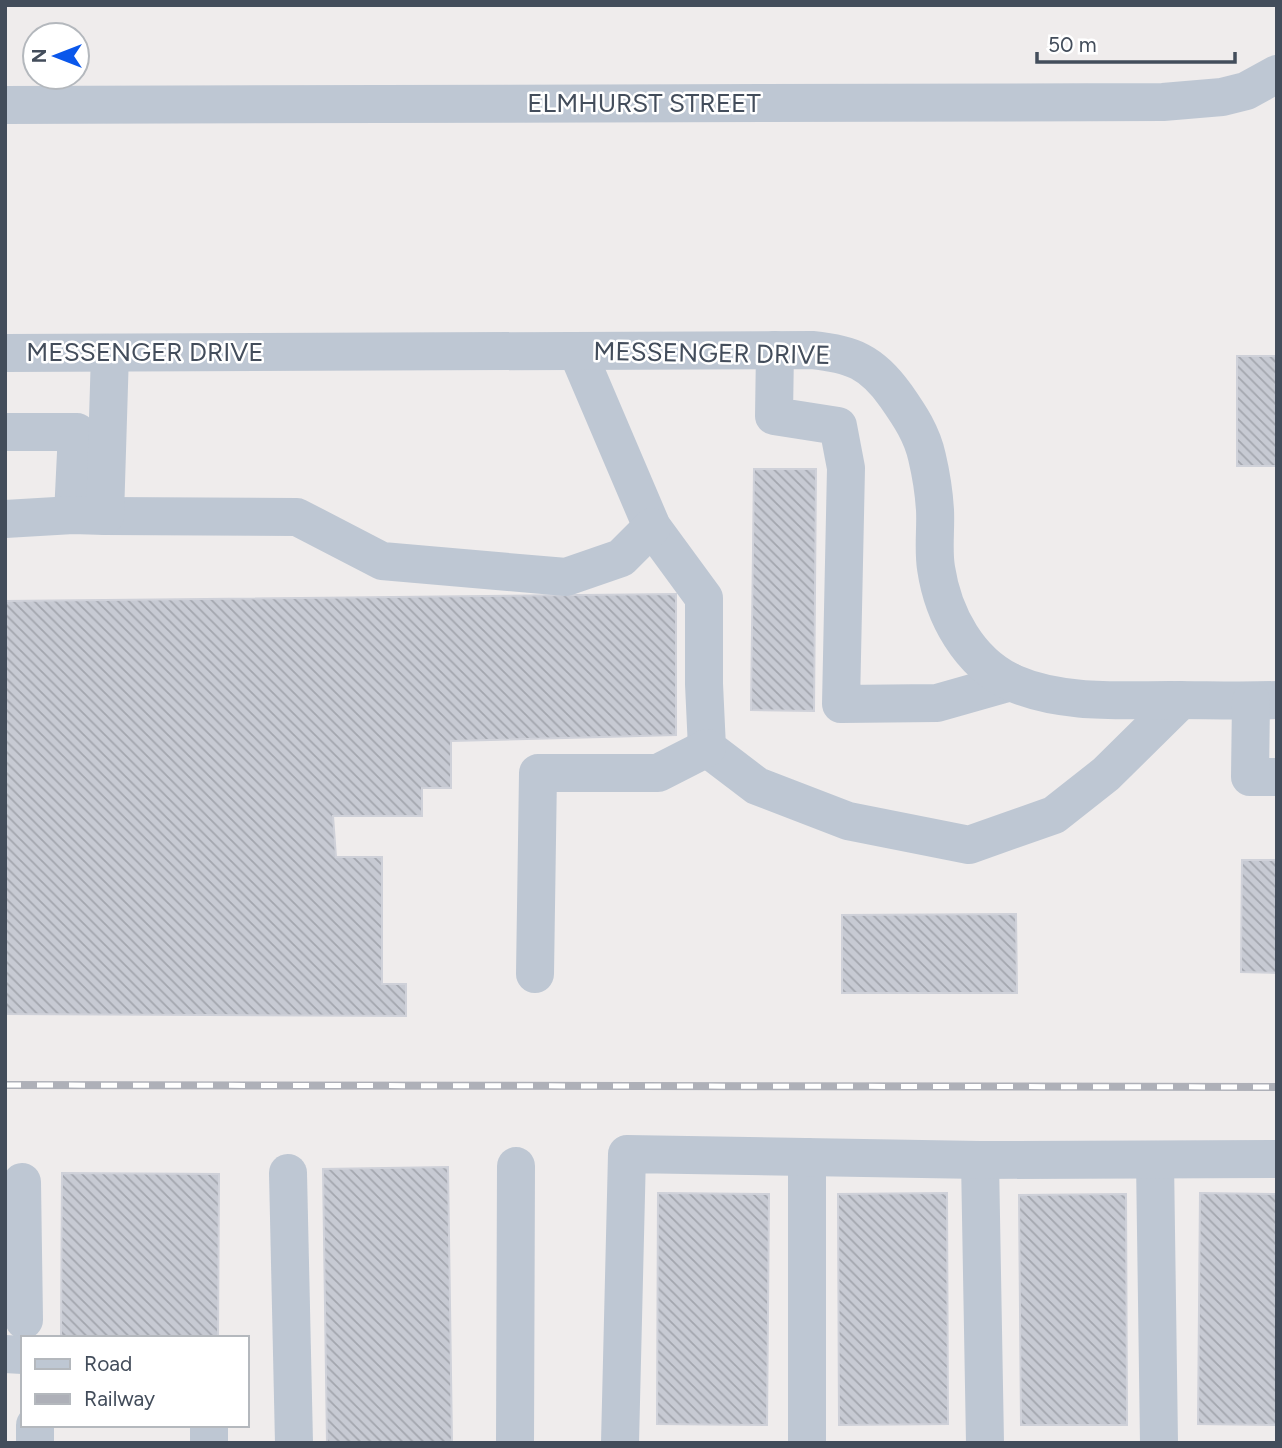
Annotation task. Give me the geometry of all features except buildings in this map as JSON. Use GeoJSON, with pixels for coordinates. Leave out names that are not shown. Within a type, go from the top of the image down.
{"type":"FeatureCollection","features":[{"type":"Feature","properties":{"kind":"street","name":"ELMHURST STREET"},"geometry":{"type":"LineString","coordinates":[[5,104],[1163,102],[1222,97],[1246,91],[1277,74]]}},
{"type":"Feature","properties":{"kind":"street"},"geometry":{"type":"LineString","coordinates":[[775,350],[774,416],[838,426],[846,468],[841,704],[937,703],[1011,682]]}},
{"type":"Feature","properties":{"kind":"street","name":"MESSENGER DRIVE"},"geometry":{"type":"LineString","coordinates":[[5,354],[812,350],[852,357],[868,366],[891,389],[920,434],[927,457],[935,507],[936,567],[947,612],[972,652],[989,667],[1011,682],[1039,692],[1073,697],[1114,700],[1264,701]]}},
{"type":"Feature","properties":{"kind":"street"},"geometry":{"type":"LineString","coordinates":[[577,351],[652,527],[704,598],[707,748]]}},
{"type":"Feature","properties":{"kind":"street"},"geometry":{"type":"LineString","coordinates":[[90,515],[110,353]]}},
{"type":"Feature","properties":{"kind":"street"},"geometry":{"type":"LineString","coordinates":[[5,432],[77,432],[90,515]]}},
{"type":"Feature","properties":{"kind":"street"},"geometry":{"type":"LineString","coordinates":[[5,519],[90,515],[297,517],[382,561],[566,577],[621,558],[652,527]]}},
{"type":"Feature","properties":{"kind":"street"},"geometry":{"type":"LineString","coordinates":[[707,748],[757,786],[848,821],[968,845],[1054,815],[1107,774],[1181,700]]}},
{"type":"Feature","properties":{"kind":"street"},"geometry":{"type":"LineString","coordinates":[[1264,701],[1250,777],[1277,777]]}},
{"type":"Feature","properties":{"kind":"street"},"geometry":{"type":"LineString","coordinates":[[535,974],[538,773],[659,773],[707,748]]}},
{"type":"Feature","properties":{"kind":"street"},"geometry":{"type":"LineString","coordinates":[[620,1443],[626,1154],[980,1160],[1277,1159]]}},
{"type":"Feature","properties":{"kind":"street"},"geometry":{"type":"LineString","coordinates":[[807,1157],[807,1443]]}},
{"type":"Feature","properties":{"kind":"street"},"geometry":{"type":"LineString","coordinates":[[980,1160],[985,1443]]}},
{"type":"Feature","properties":{"kind":"street"},"geometry":{"type":"LineString","coordinates":[[1155,1160],[1158,1443]]}},
{"type":"Feature","properties":{"kind":"street"},"geometry":{"type":"LineString","coordinates":[[515,1443],[516,1166]]}},
{"type":"Feature","properties":{"kind":"street"},"geometry":{"type":"LineString","coordinates":[[288,1173],[294,1443]]}},
{"type":"Feature","properties":{"kind":"street"},"geometry":{"type":"LineString","coordinates":[[5,1354],[20,1333],[22,1182]]}},
{"type":"Feature","properties":{"kind":"railway"},"geometry":{"type":"LineString","coordinates":[[5,1085],[1277,1087]]}}]}
